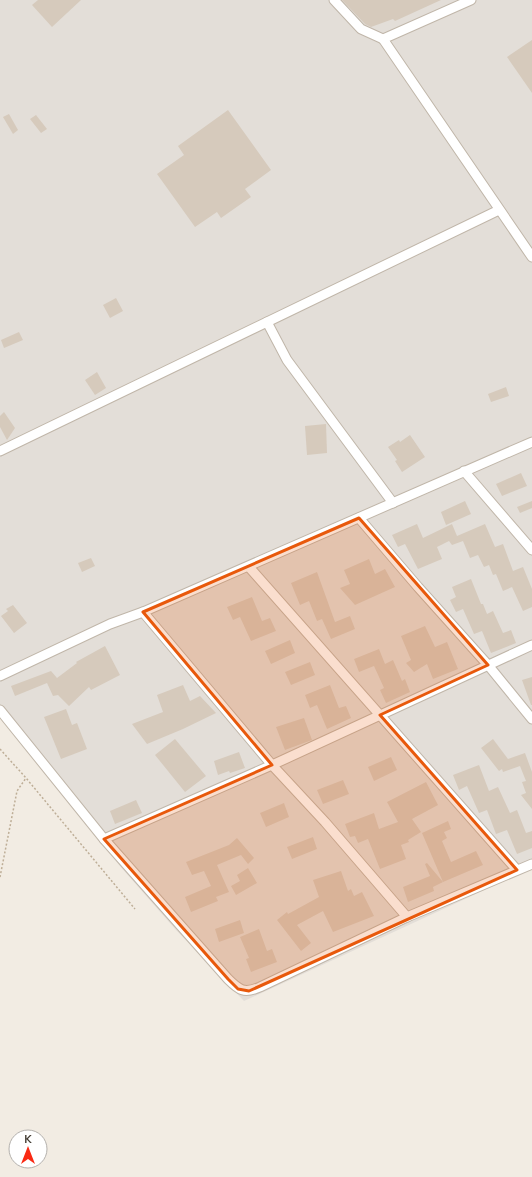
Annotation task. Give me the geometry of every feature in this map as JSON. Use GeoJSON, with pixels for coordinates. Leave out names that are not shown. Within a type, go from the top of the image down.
{"type":"FeatureCollection","features":[{"type":"Feature","properties":{"kind":"street"},"geometry":{"type":"LineString","coordinates":[[334,0],[361,29],[383,39],[532,258]]}},
{"type":"Feature","properties":{"kind":"street"},"geometry":{"type":"LineString","coordinates":[[383,39],[471,0]]}},
{"type":"Feature","properties":{"kind":"street"},"geometry":{"type":"LineString","coordinates":[[0,451],[499,210]]}},
{"type":"Feature","properties":{"kind":"street"},"geometry":{"type":"LineString","coordinates":[[267,322],[287,360],[393,503]]}},
{"type":"Feature","properties":{"kind":"street"},"geometry":{"type":"LineString","coordinates":[[0,676],[110,624],[143,612],[249,567],[532,442]]}},
{"type":"Feature","properties":{"kind":"street"},"geometry":{"type":"LineString","coordinates":[[464,471],[532,550]]}},
{"type":"Feature","properties":{"kind":"street"},"geometry":{"type":"LineString","coordinates":[[359,518],[418,588],[488,665],[532,719]]}},
{"type":"Feature","properties":{"kind":"street"},"geometry":{"type":"LineString","coordinates":[[249,567],[517,870]]}},
{"type":"Feature","properties":{"kind":"street"},"geometry":{"type":"LineString","coordinates":[[143,612],[272,765],[325,822],[407,917]]}},
{"type":"Feature","properties":{"kind":"street"},"geometry":{"type":"LineString","coordinates":[[104,840],[532,646]]}},
{"type":"Feature","properties":{"kind":"street"},"geometry":{"type":"LineString","coordinates":[[0,710],[104,840],[228,979],[238,988],[244,990],[249,991],[260,987],[407,917],[532,864]]}},
{"type":"Feature","properties":{"kind":"path"},"geometry":{"type":"LineString","coordinates":[[0,749],[135,908]]}},
{"type":"Feature","properties":{"kind":"path"},"geometry":{"type":"LineString","coordinates":[[0,877],[17,791],[26,778]]}},
{"type":"Feature","properties":{"kind":"highlighted area"},"geometry":{"type":"Polygon","coordinates":[[[359,518],[488,665],[380,715],[517,870],[249,991],[238,989],[104,839],[272,765],[143,612],[359,518]]]}},
{"type":"Feature","properties":{"kind":"shaded area"},"geometry":{"type":"Polygon","coordinates":[[[0,0],[532,0],[532,868],[244,1001],[176,930],[119,865],[0,712],[0,0]]]}},
{"type":"Feature","properties":{"kind":"building"},"geometry":{"type":"Polygon","coordinates":[[[38,0],[81,0],[52,27],[32,5],[38,0]]]}},
{"type":"Feature","properties":{"kind":"building"},"geometry":{"type":"Polygon","coordinates":[[[342,0],[441,0],[395,21],[393,19],[371,27],[365,24],[342,0]]]}},
{"type":"Feature","properties":{"kind":"building"},"geometry":{"type":"Polygon","coordinates":[[[532,40],[532,93],[507,57],[532,40]]]}},
{"type":"Feature","properties":{"kind":"building"},"geometry":{"type":"Polygon","coordinates":[[[228,110],[271,170],[245,189],[251,197],[221,218],[217,212],[195,227],[157,174],[184,155],[178,146],[228,110]]]}},
{"type":"Feature","properties":{"kind":"building"},"geometry":{"type":"Polygon","coordinates":[[[9,114],[18,130],[13,134],[3,117],[9,114]]]}},
{"type":"Feature","properties":{"kind":"building"},"geometry":{"type":"Polygon","coordinates":[[[36,115],[47,129],[41,133],[30,119],[36,115]]]}},
{"type":"Feature","properties":{"kind":"building"},"geometry":{"type":"Polygon","coordinates":[[[116,298],[123,311],[110,318],[103,305],[116,298]]]}},
{"type":"Feature","properties":{"kind":"building"},"geometry":{"type":"Polygon","coordinates":[[[19,332],[23,340],[4,348],[1,340],[19,332]]]}},
{"type":"Feature","properties":{"kind":"building"},"geometry":{"type":"Polygon","coordinates":[[[97,372],[106,388],[95,395],[85,380],[97,372]]]}},
{"type":"Feature","properties":{"kind":"building"},"geometry":{"type":"Polygon","coordinates":[[[506,387],[509,396],[491,402],[488,394],[506,387]]]}},
{"type":"Feature","properties":{"kind":"building"},"geometry":{"type":"Polygon","coordinates":[[[4,412],[15,428],[7,440],[0,427],[0,416],[4,412]]]}},
{"type":"Feature","properties":{"kind":"building"},"geometry":{"type":"Polygon","coordinates":[[[326,424],[327,453],[307,455],[305,426],[326,424]]]}},
{"type":"Feature","properties":{"kind":"building"},"geometry":{"type":"Polygon","coordinates":[[[410,435],[425,457],[402,472],[395,461],[397,460],[388,447],[399,440],[400,442],[410,435]]]}},
{"type":"Feature","properties":{"kind":"building"},"geometry":{"type":"Polygon","coordinates":[[[521,473],[527,486],[502,496],[496,484],[521,473]]]}},
{"type":"Feature","properties":{"kind":"building"},"geometry":{"type":"Polygon","coordinates":[[[465,501],[471,514],[446,525],[441,512],[465,501]]]}},
{"type":"Feature","properties":{"kind":"building"},"geometry":{"type":"Polygon","coordinates":[[[532,501],[532,508],[520,513],[517,507],[532,501]]]}},
{"type":"Feature","properties":{"kind":"building"},"geometry":{"type":"Polygon","coordinates":[[[417,524],[423,538],[452,524],[457,536],[485,524],[495,547],[503,544],[513,571],[523,567],[532,589],[532,607],[523,611],[512,587],[503,591],[496,574],[493,575],[489,565],[484,567],[478,555],[470,558],[463,541],[452,545],[449,541],[437,547],[442,559],[418,569],[405,544],[398,547],[392,535],[417,524]]]}},
{"type":"Feature","properties":{"kind":"building"},"geometry":{"type":"Polygon","coordinates":[[[91,558],[95,566],[82,572],[78,563],[91,558]]]}},
{"type":"Feature","properties":{"kind":"building"},"geometry":{"type":"Polygon","coordinates":[[[369,559],[375,574],[385,569],[395,587],[355,605],[340,588],[350,584],[344,570],[369,559]]]}},
{"type":"Feature","properties":{"kind":"building"},"geometry":{"type":"Polygon","coordinates":[[[317,572],[335,622],[350,616],[355,629],[331,639],[322,619],[317,621],[309,601],[300,605],[291,583],[317,572]]]}},
{"type":"Feature","properties":{"kind":"building"},"geometry":{"type":"Polygon","coordinates":[[[471,579],[481,604],[483,604],[487,614],[493,611],[503,633],[511,630],[516,643],[491,653],[482,631],[474,634],[463,609],[456,612],[450,600],[456,597],[452,587],[471,579]]]}},
{"type":"Feature","properties":{"kind":"building"},"geometry":{"type":"Polygon","coordinates":[[[252,597],[262,621],[270,618],[276,631],[251,641],[240,617],[233,620],[227,607],[252,597]]]}},
{"type":"Feature","properties":{"kind":"building"},"geometry":{"type":"Polygon","coordinates":[[[13,605],[27,623],[14,633],[1,616],[8,611],[6,609],[13,605]]]}},
{"type":"Feature","properties":{"kind":"building"},"geometry":{"type":"Polygon","coordinates":[[[425,626],[435,647],[447,642],[458,669],[433,679],[427,664],[414,672],[406,663],[411,660],[401,636],[425,626]]]}},
{"type":"Feature","properties":{"kind":"building"},"geometry":{"type":"Polygon","coordinates":[[[290,640],[295,653],[271,664],[265,651],[290,640]]]}},
{"type":"Feature","properties":{"kind":"building"},"geometry":{"type":"Polygon","coordinates":[[[105,646],[120,675],[91,690],[89,687],[69,706],[58,695],[53,696],[47,683],[15,696],[11,686],[51,671],[57,678],[77,663],[76,662],[105,646]]]}},
{"type":"Feature","properties":{"kind":"building"},"geometry":{"type":"Polygon","coordinates":[[[379,649],[385,664],[393,660],[402,681],[405,679],[410,692],[386,703],[380,690],[384,688],[374,666],[359,672],[354,659],[379,649]]]}},
{"type":"Feature","properties":{"kind":"building"},"geometry":{"type":"Polygon","coordinates":[[[310,662],[315,675],[291,685],[285,672],[310,662]]]}},
{"type":"Feature","properties":{"kind":"building"},"geometry":{"type":"Polygon","coordinates":[[[532,677],[532,705],[531,705],[522,680],[532,677]]]}},
{"type":"Feature","properties":{"kind":"building"},"geometry":{"type":"Polygon","coordinates":[[[183,685],[190,701],[200,696],[216,713],[147,744],[132,724],[163,712],[157,695],[183,685]]]}},
{"type":"Feature","properties":{"kind":"building"},"geometry":{"type":"Polygon","coordinates":[[[330,685],[339,708],[346,706],[351,718],[327,729],[317,705],[310,708],[305,695],[330,685]]]}},
{"type":"Feature","properties":{"kind":"building"},"geometry":{"type":"Polygon","coordinates":[[[66,709],[72,725],[77,723],[87,749],[61,759],[44,717],[66,709]]]}},
{"type":"Feature","properties":{"kind":"building"},"geometry":{"type":"Polygon","coordinates":[[[304,718],[312,740],[285,750],[276,727],[304,718]]]}},
{"type":"Feature","properties":{"kind":"building"},"geometry":{"type":"Polygon","coordinates":[[[175,739],[206,776],[185,792],[155,755],[175,739]]]}},
{"type":"Feature","properties":{"kind":"building"},"geometry":{"type":"Polygon","coordinates":[[[493,739],[508,759],[525,753],[532,772],[532,809],[521,795],[526,793],[522,782],[526,781],[520,766],[503,772],[502,769],[499,771],[481,748],[493,739]]]}},
{"type":"Feature","properties":{"kind":"building"},"geometry":{"type":"Polygon","coordinates":[[[239,752],[245,768],[218,775],[214,761],[239,752]]]}},
{"type":"Feature","properties":{"kind":"building"},"geometry":{"type":"Polygon","coordinates":[[[391,757],[397,770],[374,781],[368,767],[391,757]]]}},
{"type":"Feature","properties":{"kind":"building"},"geometry":{"type":"Polygon","coordinates":[[[479,765],[489,791],[498,787],[510,813],[517,810],[526,833],[532,831],[532,848],[517,854],[507,830],[496,834],[487,810],[479,813],[467,786],[459,790],[453,775],[479,765]]]}},
{"type":"Feature","properties":{"kind":"building"},"geometry":{"type":"Polygon","coordinates":[[[343,780],[349,794],[323,804],[317,790],[343,780]]]}},
{"type":"Feature","properties":{"kind":"building"},"geometry":{"type":"Polygon","coordinates":[[[426,782],[438,805],[412,819],[421,832],[408,840],[409,842],[401,845],[406,859],[380,869],[368,839],[358,843],[355,836],[350,837],[345,824],[374,813],[379,829],[398,822],[387,802],[426,782]]]}},
{"type":"Feature","properties":{"kind":"building"},"geometry":{"type":"Polygon","coordinates":[[[136,800],[142,813],[115,824],[110,811],[136,800]]]}},
{"type":"Feature","properties":{"kind":"building"},"geometry":{"type":"Polygon","coordinates":[[[284,803],[289,817],[266,827],[260,813],[284,803]]]}},
{"type":"Feature","properties":{"kind":"building"},"geometry":{"type":"Polygon","coordinates":[[[448,821],[451,829],[444,832],[447,838],[442,841],[451,862],[476,851],[483,865],[443,882],[422,833],[448,821]]]}},
{"type":"Feature","properties":{"kind":"building"},"geometry":{"type":"Polygon","coordinates":[[[313,837],[317,849],[292,859],[287,847],[313,837]]]}},
{"type":"Feature","properties":{"kind":"building"},"geometry":{"type":"Polygon","coordinates":[[[237,838],[254,858],[248,864],[241,855],[217,865],[229,892],[216,897],[218,901],[191,912],[185,897],[211,886],[204,871],[192,875],[186,862],[229,845],[237,838]]]}},
{"type":"Feature","properties":{"kind":"building"},"geometry":{"type":"Polygon","coordinates":[[[427,863],[443,882],[433,887],[434,891],[408,902],[403,887],[430,876],[425,864],[427,863]]]}},
{"type":"Feature","properties":{"kind":"building"},"geometry":{"type":"Polygon","coordinates":[[[248,868],[257,883],[236,895],[231,886],[240,881],[237,875],[248,868]]]}},
{"type":"Feature","properties":{"kind":"building"},"geometry":{"type":"Polygon","coordinates":[[[341,871],[348,891],[351,889],[354,896],[362,892],[374,916],[333,932],[323,911],[297,925],[311,943],[301,951],[277,920],[287,912],[288,914],[319,897],[313,880],[341,871]]]}},
{"type":"Feature","properties":{"kind":"building"},"geometry":{"type":"Polygon","coordinates":[[[240,920],[244,933],[219,942],[215,929],[240,920]]]}},
{"type":"Feature","properties":{"kind":"building"},"geometry":{"type":"Polygon","coordinates":[[[259,929],[267,951],[272,949],[277,962],[251,972],[246,959],[249,958],[240,937],[259,929]]]}}]}
